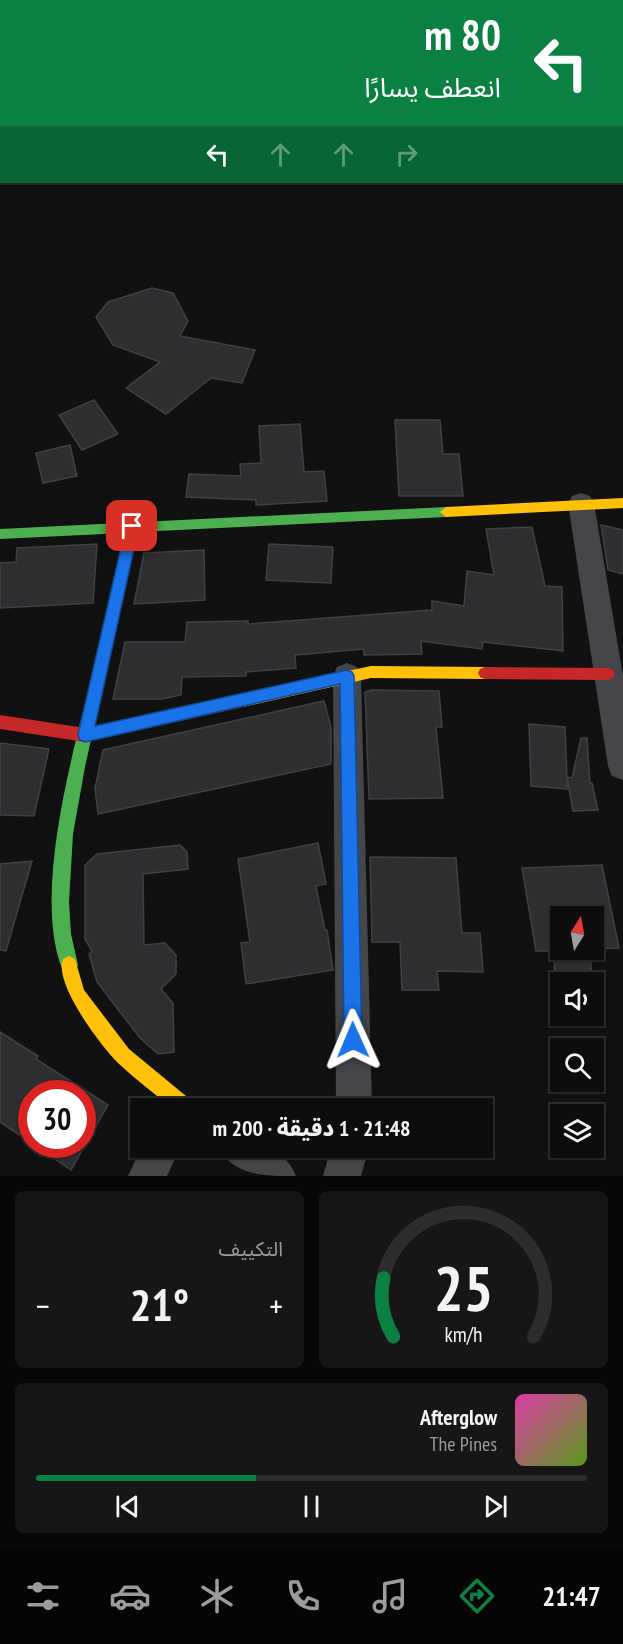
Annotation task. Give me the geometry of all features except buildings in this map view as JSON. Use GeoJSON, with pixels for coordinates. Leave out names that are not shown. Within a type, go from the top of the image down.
{"type":"FeatureCollection","features":[{"type":"Feature","properties":{"kind":"street"},"geometry":{"type":"LineString","coordinates":[[0,534],[581,503],[623,503]]}},
{"type":"Feature","properties":{"kind":"street"},"geometry":{"type":"LineString","coordinates":[[581,503],[623,766]]}},
{"type":"Feature","properties":{"kind":"street"},"geometry":{"type":"LineString","coordinates":[[132,526],[75,782],[63,865],[62,939],[77,994],[123,1055],[172,1098]]}},
{"type":"Feature","properties":{"kind":"street"},"geometry":{"type":"LineString","coordinates":[[0,722],[85,735],[371,672],[608,674]]}},
{"type":"Feature","properties":{"kind":"street"},"geometry":{"type":"LineString","coordinates":[[347,676],[354,1098]]}},
{"type":"Feature","properties":{"kind":"street"},"geometry":{"type":"LineString","coordinates":[[147,1176],[156,1158]]}},
{"type":"Feature","properties":{"kind":"street"},"geometry":{"type":"LineString","coordinates":[[252,1158],[277,1176]]}},
{"type":"Feature","properties":{"kind":"street"},"geometry":{"type":"LineString","coordinates":[[342,1176],[347,1158]]}},
{"type":"Feature","properties":{"kind":"traffic: fast"},"geometry":{"type":"LineString","coordinates":[[0,534],[446,512]]}},
{"type":"Feature","properties":{"kind":"traffic: fast"},"geometry":{"type":"LineString","coordinates":[[69,965],[63,934],[61,902],[66,834],[78,767],[132,526]]}},
{"type":"Feature","properties":{"kind":"traffic: slow"},"geometry":{"type":"LineString","coordinates":[[446,512],[623,503]]}},
{"type":"Feature","properties":{"kind":"traffic: slow"},"geometry":{"type":"LineString","coordinates":[[243,700],[371,672],[485,673]]}},
{"type":"Feature","properties":{"kind":"traffic: slow"},"geometry":{"type":"LineString","coordinates":[[69,965],[77,994],[123,1055],[173,1098]]}},
{"type":"Feature","properties":{"kind":"traffic: jam"},"geometry":{"type":"LineString","coordinates":[[485,673],[608,674]]}},
{"type":"Feature","properties":{"kind":"traffic: jam"},"geometry":{"type":"LineString","coordinates":[[0,722],[85,735],[243,700]]}},
{"type":"Feature","properties":{"kind":"route"},"geometry":{"type":"LineString","coordinates":[[132,526],[85,735],[311,686],[347,676],[353,1040]]}}]}
